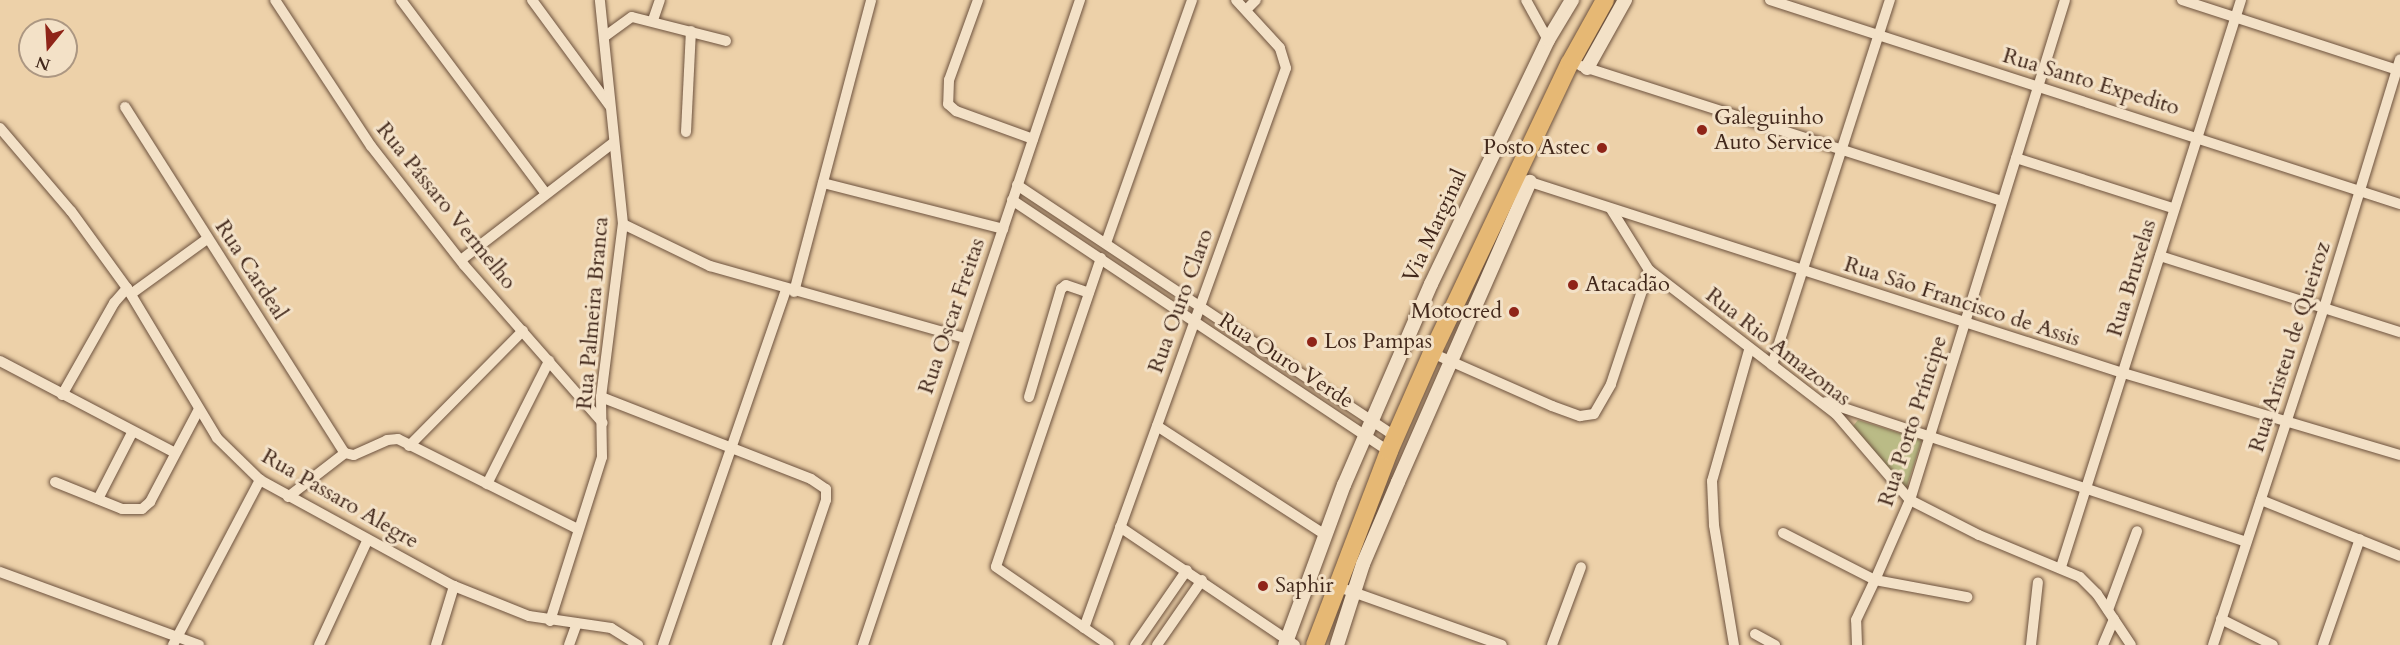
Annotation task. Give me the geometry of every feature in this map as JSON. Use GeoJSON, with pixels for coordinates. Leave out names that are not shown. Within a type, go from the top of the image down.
{"type":"FeatureCollection","features":[{"type":"Feature","properties":{"kind":"highway"},"geometry":{"type":"LineString","coordinates":[[1315,645],[1345,589],[1393,444],[1432,353],[1523,180],[1578,65],[1597,3]]}},
{"type":"Feature","properties":{"kind":"street","name":"Rua Pássaro Vermelho"},"geometry":{"type":"LineString","coordinates":[[275,0],[371,146],[461,260],[604,423]]}},
{"type":"Feature","properties":{"kind":"street"},"geometry":{"type":"LineString","coordinates":[[401,0],[546,194]]}},
{"type":"Feature","properties":{"kind":"street"},"geometry":{"type":"LineString","coordinates":[[532,0],[610,106]]}},
{"type":"Feature","properties":{"kind":"street","name":"Rua Palmeira Branca"},"geometry":{"type":"LineString","coordinates":[[550,621],[600,467],[604,423],[601,397],[623,224],[600,0]]}},
{"type":"Feature","properties":{"kind":"street"},"geometry":{"type":"LineString","coordinates":[[653,20],[660,0]]}},
{"type":"Feature","properties":{"kind":"street"},"geometry":{"type":"LineString","coordinates":[[663,645],[790,291],[824,183],[871,0]]}},
{"type":"Feature","properties":{"kind":"street"},"geometry":{"type":"LineString","coordinates":[[978,0],[950,80],[948,104],[956,111],[1033,140]]}},
{"type":"Feature","properties":{"kind":"street","name":"Rua Oscar Freitas"},"geometry":{"type":"LineString","coordinates":[[863,645],[1080,0]]}},
{"type":"Feature","properties":{"kind":"street"},"geometry":{"type":"LineString","coordinates":[[1106,243],[1192,0]]}},
{"type":"Feature","properties":{"kind":"street","name":"Rua Ouro Claro"},"geometry":{"type":"LineString","coordinates":[[1084,627],[1286,68],[1280,48],[1236,0]]}},
{"type":"Feature","properties":{"kind":"street"},"geometry":{"type":"LineString","coordinates":[[1246,10],[1256,0]]}},
{"type":"Feature","properties":{"kind":"street"},"geometry":{"type":"LineString","coordinates":[[1526,0],[1548,40]]}},
{"type":"Feature","properties":{"kind":"street","name":"Via Marginal"},"geometry":{"type":"LineString","coordinates":[[1289,643],[1324,534],[1364,435],[1431,284],[1548,40],[1572,0]]}},
{"type":"Feature","properties":{"kind":"street"},"geometry":{"type":"LineString","coordinates":[[1625,0],[1578,65],[1842,152],[2001,201]]}},
{"type":"Feature","properties":{"kind":"street","name":"Rua Santo Expedito"},"geometry":{"type":"LineString","coordinates":[[1770,0],[2038,87],[2198,135],[2400,204]]}},
{"type":"Feature","properties":{"kind":"street"},"geometry":{"type":"LineString","coordinates":[[1772,365],[1890,0]]}},
{"type":"Feature","properties":{"kind":"street","name":"Rua Porto Príncipe"},"geometry":{"type":"LineString","coordinates":[[1857,645],[1856,620],[1910,500],[2065,0]]}},
{"type":"Feature","properties":{"kind":"street"},"geometry":{"type":"LineString","coordinates":[[2182,0],[2399,67]]}},
{"type":"Feature","properties":{"kind":"street","name":"Rua Bruxelas"},"geometry":{"type":"LineString","coordinates":[[2061,567],[2160,256],[2173,208],[2241,0]]}},
{"type":"Feature","properties":{"kind":"street"},"geometry":{"type":"LineString","coordinates":[[604,37],[629,18],[653,20],[726,41]]}},
{"type":"Feature","properties":{"kind":"street"},"geometry":{"type":"LineString","coordinates":[[686,132],[691,32]]}},
{"type":"Feature","properties":{"kind":"street","name":"Rua Aristeu de Queiroz"},"geometry":{"type":"LineString","coordinates":[[2213,645],[2324,308],[2399,67]]}},
{"type":"Feature","properties":{"kind":"street","name":"Rua Cardeal"},"geometry":{"type":"LineString","coordinates":[[125,107],[345,453]]}},
{"type":"Feature","properties":{"kind":"street","name":"Rua Passaro Alegre"},"geometry":{"type":"LineString","coordinates":[[1,130],[71,211],[129,291],[198,411],[233,456],[260,480],[367,541],[454,586],[550,621],[611,628],[638,645]]}},
{"type":"Feature","properties":{"kind":"street"},"geometry":{"type":"LineString","coordinates":[[461,260],[614,142]]}},
{"type":"Feature","properties":{"kind":"street"},"geometry":{"type":"LineString","coordinates":[[2016,158],[2173,208]]}},
{"type":"Feature","properties":{"kind":"street"},"geometry":{"type":"LineString","coordinates":[[1337,645],[1345,589],[1451,361],[1523,180]]}},
{"type":"Feature","properties":{"kind":"street","name":"Rua São Francisco de Assis"},"geometry":{"type":"LineString","coordinates":[[1523,180],[1803,272],[2123,373],[2288,419],[2400,455]]}},
{"type":"Feature","properties":{"kind":"street"},"geometry":{"type":"LineString","coordinates":[[824,183],[1003,229]]}},
{"type":"Feature","properties":{"kind":"street","name":"Rua Ouro Verde"},"geometry":{"type":"LineString","coordinates":[[1017,185],[1371,420],[1393,444]]}},
{"type":"Feature","properties":{"kind":"street","name":"Rua Ouro Verde"},"geometry":{"type":"LineString","coordinates":[[1012,200],[1101,258],[1194,324],[1364,435],[1393,444]]}},
{"type":"Feature","properties":{"kind":"street","name":"Rua Rio Amazonas"},"geometry":{"type":"LineString","coordinates":[[1611,210],[1649,270],[1749,350],[1836,414],[1910,500],[1979,535],[2061,567],[2090,585],[2131,645]]}},
{"type":"Feature","properties":{"kind":"street"},"geometry":{"type":"LineString","coordinates":[[623,224],[710,266],[790,291],[965,338]]}},
{"type":"Feature","properties":{"kind":"street"},"geometry":{"type":"LineString","coordinates":[[62,395],[114,303],[207,239]]}},
{"type":"Feature","properties":{"kind":"street"},"geometry":{"type":"LineString","coordinates":[[2160,256],[2400,332]]}},
{"type":"Feature","properties":{"kind":"street"},"geometry":{"type":"LineString","coordinates":[[1101,258],[996,567],[1109,645]]}},
{"type":"Feature","properties":{"kind":"street"},"geometry":{"type":"LineString","coordinates":[[1432,353],[1552,406],[1580,416],[1594,414],[1611,384],[1649,270]]}},
{"type":"Feature","properties":{"kind":"street"},"geometry":{"type":"LineString","coordinates":[[1029,397],[1061,289],[1066,285],[1089,293]]}},
{"type":"Feature","properties":{"kind":"street"},"geometry":{"type":"LineString","coordinates":[[410,446],[523,331]]}},
{"type":"Feature","properties":{"kind":"street"},"geometry":{"type":"LineString","coordinates":[[1734,645],[1714,525],[1712,481],[1749,350]]}},
{"type":"Feature","properties":{"kind":"street"},"geometry":{"type":"LineString","coordinates":[[0,361],[175,453]]}},
{"type":"Feature","properties":{"kind":"street"},"geometry":{"type":"LineString","coordinates":[[487,484],[549,361]]}},
{"type":"Feature","properties":{"kind":"street"},"geometry":{"type":"LineString","coordinates":[[601,397],[818,483],[827,494],[777,645]]}},
{"type":"Feature","properties":{"kind":"street"},"geometry":{"type":"LineString","coordinates":[[1818,399],[1929,439],[2246,542]]}},
{"type":"Feature","properties":{"kind":"street"},"geometry":{"type":"LineString","coordinates":[[55,482],[122,509],[142,509],[150,502],[198,411]]}},
{"type":"Feature","properties":{"kind":"street"},"geometry":{"type":"LineString","coordinates":[[1157,426],[1324,534]]}},
{"type":"Feature","properties":{"kind":"street"},"geometry":{"type":"LineString","coordinates":[[98,499],[133,432]]}},
{"type":"Feature","properties":{"kind":"street"},"geometry":{"type":"LineString","coordinates":[[288,497],[345,453],[354,455],[392,438],[578,529]]}},
{"type":"Feature","properties":{"kind":"street"},"geometry":{"type":"LineString","coordinates":[[175,641],[260,480]]}},
{"type":"Feature","properties":{"kind":"street"},"geometry":{"type":"LineString","coordinates":[[2260,501],[2400,556]]}},
{"type":"Feature","properties":{"kind":"street"},"geometry":{"type":"LineString","coordinates":[[1120,527],[1202,580],[1289,643]]}},
{"type":"Feature","properties":{"kind":"street"},"geometry":{"type":"LineString","coordinates":[[2103,645],[2137,531]]}},
{"type":"Feature","properties":{"kind":"street"},"geometry":{"type":"LineString","coordinates":[[1783,533],[1875,580],[1967,597]]}},
{"type":"Feature","properties":{"kind":"street"},"geometry":{"type":"LineString","coordinates":[[2323,645],[2360,539]]}},
{"type":"Feature","properties":{"kind":"street"},"geometry":{"type":"LineString","coordinates":[[319,645],[367,541]]}},
{"type":"Feature","properties":{"kind":"street"},"geometry":{"type":"LineString","coordinates":[[1552,645],[1581,567]]}},
{"type":"Feature","properties":{"kind":"street"},"geometry":{"type":"LineString","coordinates":[[1135,645],[1187,570]]}},
{"type":"Feature","properties":{"kind":"street"},"geometry":{"type":"LineString","coordinates":[[0,572],[175,641],[199,645]]}},
{"type":"Feature","properties":{"kind":"street"},"geometry":{"type":"LineString","coordinates":[[1157,645],[1202,580]]}},
{"type":"Feature","properties":{"kind":"street"},"geometry":{"type":"LineString","coordinates":[[2031,645],[2038,582]]}},
{"type":"Feature","properties":{"kind":"street"},"geometry":{"type":"LineString","coordinates":[[436,645],[454,586]]}},
{"type":"Feature","properties":{"kind":"street"},"geometry":{"type":"LineString","coordinates":[[1345,589],[1502,645]]}},
{"type":"Feature","properties":{"kind":"street"},"geometry":{"type":"LineString","coordinates":[[2221,620],[2273,645]]}},
{"type":"Feature","properties":{"kind":"street"},"geometry":{"type":"LineString","coordinates":[[569,645],[577,624]]}},
{"type":"Feature","properties":{"kind":"street"},"geometry":{"type":"LineString","coordinates":[[1755,634],[1775,645]]}},
{"type":"Feature","properties":{"kind":"green space"},"geometry":{"type":"Polygon","coordinates":[[[1858,420],[1922,440],[1905,492],[1853,426],[1858,420]]]}},
{"type":"Feature","properties":{"kind":"place","name":"Galeguinho Auto Service"},"geometry":{"type":"Point","coordinates":[1702,130]}},
{"type":"Feature","properties":{"kind":"place","name":"Posto Astec"},"geometry":{"type":"Point","coordinates":[1602,148]}},
{"type":"Feature","properties":{"kind":"place","name":"Atacadão"},"geometry":{"type":"Point","coordinates":[1573,285]}},
{"type":"Feature","properties":{"kind":"place","name":"Motocred"},"geometry":{"type":"Point","coordinates":[1514,312]}},
{"type":"Feature","properties":{"kind":"place","name":"Los Pampas"},"geometry":{"type":"Point","coordinates":[1312,342]}},
{"type":"Feature","properties":{"kind":"place","name":"Saphir"},"geometry":{"type":"Point","coordinates":[1263,586]}}]}
